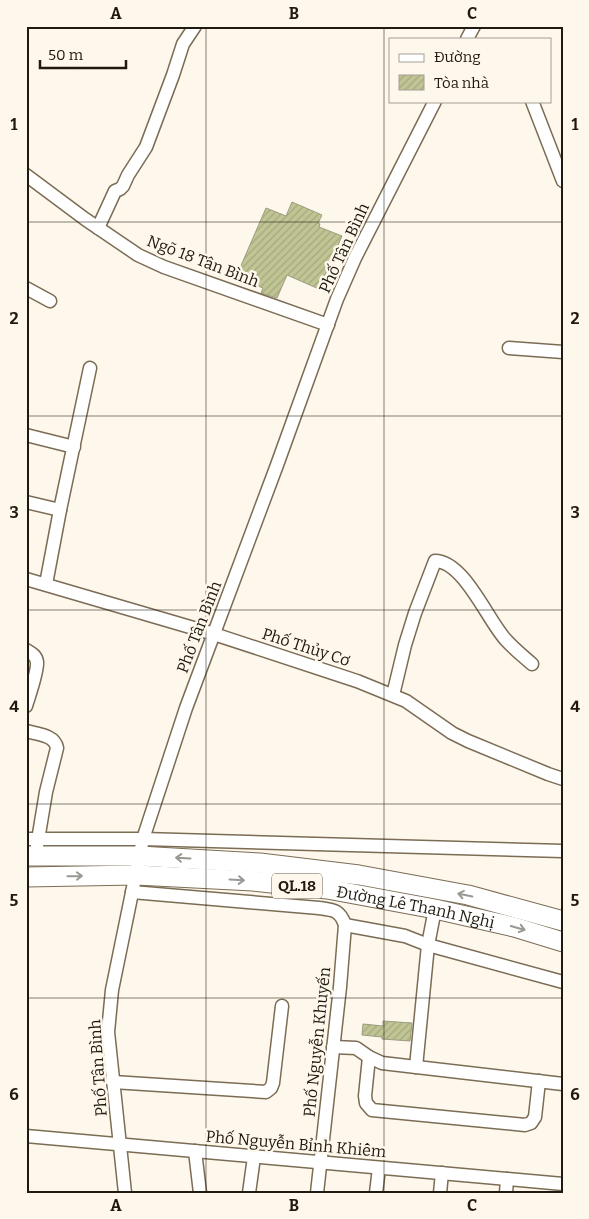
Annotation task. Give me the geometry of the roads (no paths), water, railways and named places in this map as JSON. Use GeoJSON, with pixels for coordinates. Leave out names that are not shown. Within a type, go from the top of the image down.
{"type":"FeatureCollection","features":[{"type":"Feature","properties":{"kind":"highway","name":"Đường Lê Thanh Nghị"},"geometry":{"type":"LineString","coordinates":[[32,847],[141,847],[359,875],[468,895],[563,921]]}},
{"type":"Feature","properties":{"kind":"highway","name":"Đường Lê Thanh Nghị"},"geometry":{"type":"LineString","coordinates":[[26,877],[134,883],[253,881],[327,889],[435,909],[514,927],[563,942]]}},
{"type":"Feature","properties":{"kind":"highway"},"geometry":{"type":"LineString","coordinates":[[435,909],[437,889]]}},
{"type":"Feature","properties":{"kind":"street"},"geometry":{"type":"LineString","coordinates":[[98,228],[115,191],[120,190],[146,147],[183,44],[195,26]]}},
{"type":"Feature","properties":{"kind":"street"},"geometry":{"type":"LineString","coordinates":[[468,38],[474,26]]}},
{"type":"Feature","properties":{"kind":"street","name":"Phố Tân Bình"},"geometry":{"type":"LineString","coordinates":[[125,1193],[108,1032],[112,990],[141,847],[186,708],[337,299],[355,258],[434,102]]}},
{"type":"Feature","properties":{"kind":"street"},"geometry":{"type":"LineString","coordinates":[[532,102],[563,181]]}},
{"type":"Feature","properties":{"kind":"street","name":"Ngõ 18 Tân Bình"},"geometry":{"type":"LineString","coordinates":[[26,175],[138,255],[164,267],[328,325]]}},
{"type":"Feature","properties":{"kind":"street"},"geometry":{"type":"LineString","coordinates":[[26,288],[50,301]]}},
{"type":"Feature","properties":{"kind":"street"},"geometry":{"type":"LineString","coordinates":[[509,348],[563,352]]}},
{"type":"Feature","properties":{"kind":"street"},"geometry":{"type":"LineString","coordinates":[[46,584],[90,368]]}},
{"type":"Feature","properties":{"kind":"street"},"geometry":{"type":"LineString","coordinates":[[26,435],[74,447]]}},
{"type":"Feature","properties":{"kind":"street"},"geometry":{"type":"LineString","coordinates":[[26,502],[60,510]]}},
{"type":"Feature","properties":{"kind":"street"},"geometry":{"type":"LineString","coordinates":[[393,694],[415,613],[435,561],[449,564],[458,572],[479,599],[505,640],[532,664]]}},
{"type":"Feature","properties":{"kind":"street","name":"Phố Thủy Cơ"},"geometry":{"type":"LineString","coordinates":[[26,579],[214,634],[357,680],[406,701],[452,733],[468,741],[563,779]]}},
{"type":"Feature","properties":{"kind":"street"},"geometry":{"type":"LineString","coordinates":[[26,650],[33,654],[38,663],[26,706]]}},
{"type":"Feature","properties":{"kind":"street"},"geometry":{"type":"LineString","coordinates":[[26,731],[53,740],[57,748],[32,847]]}},
{"type":"Feature","properties":{"kind":"street"},"geometry":{"type":"LineString","coordinates":[[141,847],[563,851]]}},
{"type":"Feature","properties":{"kind":"street"},"geometry":{"type":"LineString","coordinates":[[134,883],[332,910],[339,913],[345,925],[405,936],[428,945],[563,982]]}},
{"type":"Feature","properties":{"kind":"street"},"geometry":{"type":"LineString","coordinates":[[416,1067],[428,945],[435,909]]}},
{"type":"Feature","properties":{"kind":"street","name":"Phố Nguyễn Khuyến"},"geometry":{"type":"LineString","coordinates":[[317,1193],[345,925]]}},
{"type":"Feature","properties":{"kind":"street"},"geometry":{"type":"LineString","coordinates":[[113,1082],[266,1092],[274,1083],[282,1006]]}},
{"type":"Feature","properties":{"kind":"street"},"geometry":{"type":"LineString","coordinates":[[333,1046],[356,1048],[369,1057],[382,1062],[563,1084]]}},
{"type":"Feature","properties":{"kind":"street"},"geometry":{"type":"LineString","coordinates":[[369,1057],[364,1096],[366,1103],[372,1110],[525,1125],[531,1123],[535,1117],[539,1081]]}},
{"type":"Feature","properties":{"kind":"street","name":"Phố Nguyễn Bỉnh Khiêm"},"geometry":{"type":"LineString","coordinates":[[26,1136],[563,1184]]}},
{"type":"Feature","properties":{"kind":"street"},"geometry":{"type":"LineString","coordinates":[[195,1151],[200,1193]]}},
{"type":"Feature","properties":{"kind":"street"},"geometry":{"type":"LineString","coordinates":[[249,1193],[254,1157]]}},
{"type":"Feature","properties":{"kind":"street"},"geometry":{"type":"LineString","coordinates":[[376,1193],[379,1168]]}},
{"type":"Feature","properties":{"kind":"street"},"geometry":{"type":"LineString","coordinates":[[440,1193],[442,1173]]}},
{"type":"Feature","properties":{"kind":"street"},"geometry":{"type":"LineString","coordinates":[[506,1193],[508,1179]]}}]}
